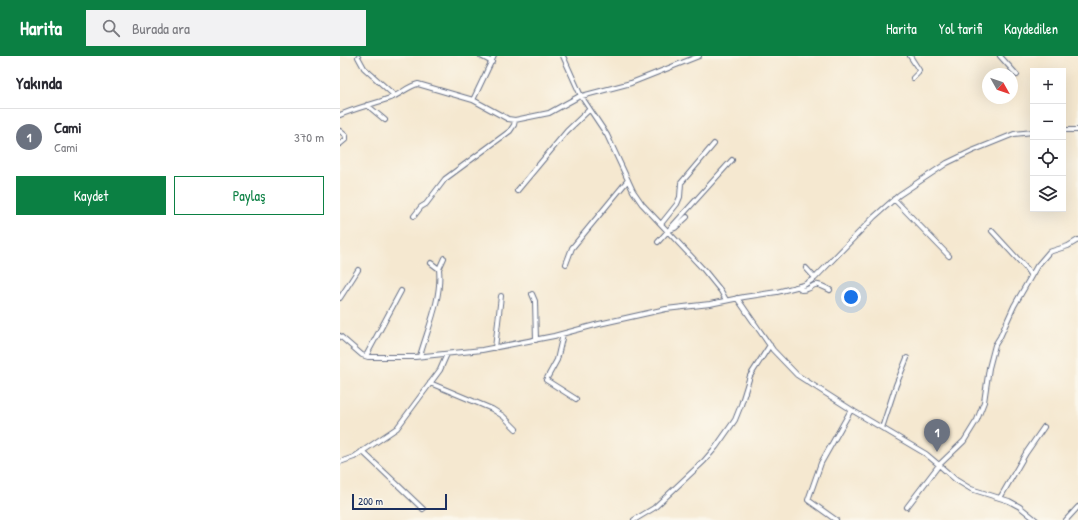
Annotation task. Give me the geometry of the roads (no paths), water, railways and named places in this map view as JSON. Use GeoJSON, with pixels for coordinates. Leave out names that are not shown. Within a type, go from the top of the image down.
{"type":"FeatureCollection","features":[{"type":"Feature","properties":{"kind":"street"},"geometry":{"type":"LineString","coordinates":[[481,56],[492,62]]}},
{"type":"Feature","properties":{"kind":"street"},"geometry":{"type":"LineString","coordinates":[[473,100],[494,56]]}},
{"type":"Feature","properties":{"kind":"street"},"geometry":{"type":"LineString","coordinates":[[563,56],[581,96],[607,135],[628,180],[642,204],[709,275],[726,300]]}},
{"type":"Feature","properties":{"kind":"street"},"geometry":{"type":"LineString","coordinates":[[340,115],[395,96],[418,84],[473,100],[508,118],[515,120],[549,113],[581,96],[630,82],[699,56]]}},
{"type":"Feature","properties":{"kind":"street"},"geometry":{"type":"LineString","coordinates":[[910,56],[919,70],[914,78]]}},
{"type":"Feature","properties":{"kind":"street"},"geometry":{"type":"LineString","coordinates":[[1000,56],[1011,68]]}},
{"type":"Feature","properties":{"kind":"street"},"geometry":{"type":"LineString","coordinates":[[358,57],[364,68],[395,96]]}},
{"type":"Feature","properties":{"kind":"street"},"geometry":{"type":"LineString","coordinates":[[367,105],[385,120]]}},
{"type":"Feature","properties":{"kind":"street"},"geometry":{"type":"LineString","coordinates":[[517,191],[567,131],[590,110]]}},
{"type":"Feature","properties":{"kind":"street"},"geometry":{"type":"LineString","coordinates":[[414,216],[421,207],[426,204],[445,179],[510,131],[515,120]]}},
{"type":"Feature","properties":{"kind":"street"},"geometry":{"type":"LineString","coordinates":[[1066,130],[1078,130]]}},
{"type":"Feature","properties":{"kind":"street"},"geometry":{"type":"LineString","coordinates":[[340,131],[346,136],[346,139],[340,144]]}},
{"type":"Feature","properties":{"kind":"street"},"geometry":{"type":"LineString","coordinates":[[340,336],[355,350],[366,356],[380,358],[447,354],[494,348],[536,340],[666,309],[777,292],[799,286],[815,278],[874,217],[894,199],[947,164],[972,151],[1014,134],[1030,132]]}},
{"type":"Feature","properties":{"kind":"street"},"geometry":{"type":"LineString","coordinates":[[661,224],[677,204],[680,197],[681,183],[714,144]]}},
{"type":"Feature","properties":{"kind":"street"},"geometry":{"type":"LineString","coordinates":[[658,242],[732,160]]}},
{"type":"Feature","properties":{"kind":"street"},"geometry":{"type":"LineString","coordinates":[[566,264],[572,248],[628,180]]}},
{"type":"Feature","properties":{"kind":"street"},"geometry":{"type":"LineString","coordinates":[[894,199],[949,256]]}},
{"type":"Feature","properties":{"kind":"street"},"geometry":{"type":"LineString","coordinates":[[667,231],[674,228],[687,217]]}},
{"type":"Feature","properties":{"kind":"street"},"geometry":{"type":"LineString","coordinates":[[992,231],[1025,267],[1031,276]]}},
{"type":"Feature","properties":{"kind":"street"},"geometry":{"type":"LineString","coordinates":[[907,507],[939,465],[964,441],[977,420],[984,402],[988,368],[994,345],[1000,337],[1014,306],[1031,276],[1049,252],[1068,246],[1078,240]]}},
{"type":"Feature","properties":{"kind":"street"},"geometry":{"type":"LineString","coordinates":[[420,356],[432,318],[440,282],[439,269],[444,258]]}},
{"type":"Feature","properties":{"kind":"street"},"geometry":{"type":"LineString","coordinates":[[431,263],[439,269]]}},
{"type":"Feature","properties":{"kind":"street"},"geometry":{"type":"LineString","coordinates":[[806,268],[815,278]]}},
{"type":"Feature","properties":{"kind":"street"},"geometry":{"type":"LineString","coordinates":[[340,298],[358,270]]}},
{"type":"Feature","properties":{"kind":"street"},"geometry":{"type":"LineString","coordinates":[[799,286],[801,290],[805,290],[814,284],[818,284],[830,290]]}},
{"type":"Feature","properties":{"kind":"street"},"geometry":{"type":"LineString","coordinates":[[366,356],[401,291]]}},
{"type":"Feature","properties":{"kind":"street"},"geometry":{"type":"LineString","coordinates":[[532,294],[535,301],[536,340]]}},
{"type":"Feature","properties":{"kind":"street"},"geometry":{"type":"LineString","coordinates":[[494,348],[501,296]]}},
{"type":"Feature","properties":{"kind":"street"},"geometry":{"type":"LineString","coordinates":[[737,298],[770,345],[797,375],[851,410],[926,454],[956,480],[972,489],[1000,498],[1020,507],[1036,520]]}},
{"type":"Feature","properties":{"kind":"street"},"geometry":{"type":"LineString","coordinates":[[563,334],[557,360],[546,380],[576,399]]}},
{"type":"Feature","properties":{"kind":"street"},"geometry":{"type":"LineString","coordinates":[[634,520],[654,508],[704,461],[716,447],[735,420],[750,376],[770,345]]}},
{"type":"Feature","properties":{"kind":"street"},"geometry":{"type":"LineString","coordinates":[[340,462],[354,457],[397,428],[440,370],[447,354]]}},
{"type":"Feature","properties":{"kind":"street"},"geometry":{"type":"LineString","coordinates":[[882,428],[896,385],[907,358]]}},
{"type":"Feature","properties":{"kind":"street"},"geometry":{"type":"LineString","coordinates":[[430,383],[492,409],[503,416],[516,429]]}},
{"type":"Feature","properties":{"kind":"street"},"geometry":{"type":"LineString","coordinates":[[836,520],[808,500],[821,463],[851,410]]}},
{"type":"Feature","properties":{"kind":"street"},"geometry":{"type":"LineString","coordinates":[[1000,498],[1026,453],[1044,427]]}},
{"type":"Feature","properties":{"kind":"street"},"geometry":{"type":"LineString","coordinates":[[362,451],[422,509]]}},
{"type":"Feature","properties":{"kind":"street"},"geometry":{"type":"LineString","coordinates":[[1066,520],[1078,507]]}},
{"type":"Feature","properties":{"kind":"place","name":"Cami"},"geometry":{"type":"Point","coordinates":[937,452]}}]}
